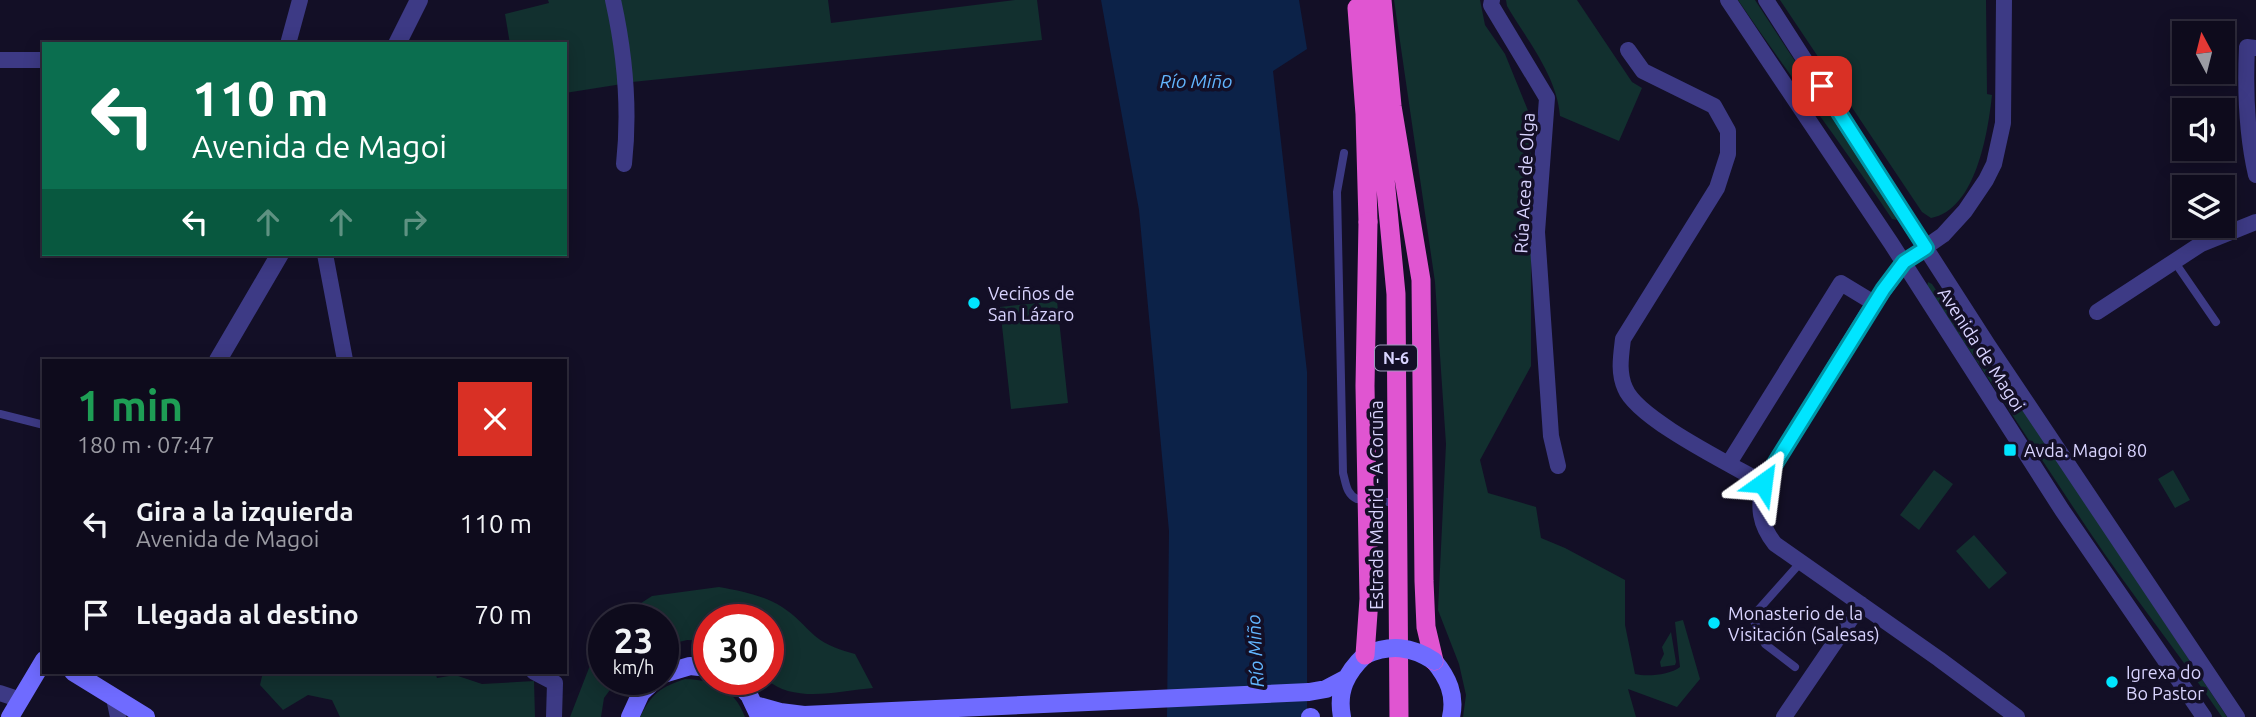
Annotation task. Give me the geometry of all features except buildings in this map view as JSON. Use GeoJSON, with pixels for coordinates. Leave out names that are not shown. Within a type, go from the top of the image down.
{"type":"FeatureCollection","features":[{"type":"Feature","properties":{"kind":"highway"},"geometry":{"type":"LineString","coordinates":[[1357,0],[1365,114],[1368,222],[1365,386],[1369,599],[1365,655]]}},
{"type":"Feature","properties":{"kind":"highway","name":"Estrada Madrid - A Coruña"},"geometry":{"type":"LineString","coordinates":[[1368,0],[1395,294],[1399,717]]}},
{"type":"Feature","properties":{"kind":"highway"},"geometry":{"type":"LineString","coordinates":[[1382,0],[1392,106],[1421,280],[1424,581],[1426,627],[1434,661]]}},
{"type":"Feature","properties":{"kind":"main road"},"geometry":{"type":"LineString","coordinates":[[749,695],[757,711],[818,714],[1309,692],[1326,689],[1345,679],[1365,655],[1386,648],[1404,647],[1420,652],[1434,661],[1446,676],[1452,694],[1451,717]]}},
{"type":"Feature","properties":{"kind":"main road"},"geometry":{"type":"LineString","coordinates":[[10,717],[42,663]]}},
{"type":"Feature","properties":{"kind":"main road"},"geometry":{"type":"LineString","coordinates":[[76,674],[146,717]]}},
{"type":"Feature","properties":{"kind":"main road"},"geometry":{"type":"LineString","coordinates":[[1342,717],[1341,696],[1345,679]]}},
{"type":"Feature","properties":{"kind":"main road"},"geometry":{"type":"LineString","coordinates":[[630,717],[640,695]]}},
{"type":"Feature","properties":{"kind":"street"},"geometry":{"type":"LineString","coordinates":[[289,42],[300,0]]}},
{"type":"Feature","properties":{"kind":"street"},"geometry":{"type":"LineString","coordinates":[[398,42],[419,0]]}},
{"type":"Feature","properties":{"kind":"street"},"geometry":{"type":"LineString","coordinates":[[613,0],[619,25],[626,98],[628,128],[624,164]]}},
{"type":"Feature","properties":{"kind":"street","name":"Rúa Acea de Olga"},"geometry":{"type":"LineString","coordinates":[[1492,0],[1492,5],[1547,98],[1537,232],[1550,436],[1558,466]]}},
{"type":"Feature","properties":{"kind":"street","name":"Avenida de Magoi"},"geometry":{"type":"LineString","coordinates":[[1728,0],[1904,262],[2062,510],[2204,717]]}},
{"type":"Feature","properties":{"kind":"street","name":"Avenida de Magoi"},"geometry":{"type":"LineString","coordinates":[[1766,0],[2073,474],[2237,717]]}},
{"type":"Feature","properties":{"kind":"street"},"geometry":{"type":"LineString","coordinates":[[2004,0],[2004,111],[1994,164],[1965,211],[1943,235],[1904,262],[1874,303],[1763,483],[1759,514],[1775,544],[2017,717]]}},
{"type":"Feature","properties":{"kind":"street"},"geometry":{"type":"LineString","coordinates":[[2256,48],[2247,47],[2244,94],[2250,150],[2256,175]]}},
{"type":"Feature","properties":{"kind":"street"},"geometry":{"type":"LineString","coordinates":[[1628,50],[1643,71],[1714,106],[1728,131],[1728,154],[1717,188],[1623,339],[1620,362],[1625,389],[1640,408],[1763,483]]}},
{"type":"Feature","properties":{"kind":"street"},"geometry":{"type":"LineString","coordinates":[[0,60],[42,60]]}},
{"type":"Feature","properties":{"kind":"street"},"geometry":{"type":"LineString","coordinates":[[2096,312],[2213,237],[2256,222]]}},
{"type":"Feature","properties":{"kind":"street"},"geometry":{"type":"LineString","coordinates":[[219,359],[279,256]]}},
{"type":"Feature","properties":{"kind":"street"},"geometry":{"type":"LineString","coordinates":[[325,256],[345,359]]}},
{"type":"Feature","properties":{"kind":"street"},"geometry":{"type":"LineString","coordinates":[[1729,463],[1841,283],[1874,303]]}},
{"type":"Feature","properties":{"kind":"street"},"geometry":{"type":"LineString","coordinates":[[1784,717],[1861,604]]}},
{"type":"Feature","properties":{"kind":"street"},"geometry":{"type":"LineString","coordinates":[[538,674],[555,684],[554,717]]}},
{"type":"Feature","properties":{"kind":"street"},"geometry":{"type":"LineString","coordinates":[[0,693],[21,700]]}},
{"type":"Feature","properties":{"kind":"street"},"geometry":{"type":"LineString","coordinates":[[114,698],[118,717]]}},
{"type":"Feature","properties":{"kind":"lane"},"geometry":{"type":"LineString","coordinates":[[1344,153],[1337,192],[1343,473],[1352,497],[1398,503]]}},
{"type":"Feature","properties":{"kind":"lane"},"geometry":{"type":"LineString","coordinates":[[2174,261],[2216,322]]}},
{"type":"Feature","properties":{"kind":"lane"},"geometry":{"type":"LineString","coordinates":[[0,414],[42,424]]}},
{"type":"Feature","properties":{"kind":"lane"},"geometry":{"type":"LineString","coordinates":[[1796,667],[1765,644],[1752,617],[1801,562]]}},
{"type":"Feature","properties":{"kind":"green space"},"geometry":{"type":"Polygon","coordinates":[[[548,0],[607,0],[622,84],[567,93],[567,42],[510,42],[505,14],[549,3],[548,0]]]}},
{"type":"Feature","properties":{"kind":"green space"},"geometry":{"type":"Polygon","coordinates":[[[619,0],[828,0],[831,23],[1015,0],[1037,0],[1042,40],[632,82],[619,0]]]}},
{"type":"Feature","properties":{"kind":"green space"},"geometry":{"type":"Polygon","coordinates":[[[1394,0],[1480,0],[1485,25],[1505,54],[1531,118],[1531,366],[1480,460],[1488,493],[1536,507],[1541,538],[1625,580],[1625,625],[1635,674],[1658,675],[1680,667],[1675,622],[1683,620],[1700,679],[1677,707],[1628,689],[1636,717],[1463,717],[1466,695],[1459,664],[1438,610],[1446,444],[1435,282],[1394,0]]]}},
{"type":"Feature","properties":{"kind":"green space"},"geometry":{"type":"Polygon","coordinates":[[[1506,0],[1577,0],[1632,82],[1642,88],[1619,141],[1560,116],[1558,101],[1547,73],[1506,0]]]}},
{"type":"Feature","properties":{"kind":"green space"},"geometry":{"type":"Polygon","coordinates":[[[1738,0],[1755,0],[1897,220],[1892,219],[1738,0]]]}},
{"type":"Feature","properties":{"kind":"green space"},"geometry":{"type":"Polygon","coordinates":[[[1780,0],[1986,0],[1987,94],[1992,95],[1987,129],[1977,167],[1969,185],[1959,201],[1946,212],[1931,218],[1922,212],[1780,0]]]}},
{"type":"Feature","properties":{"kind":"green space"},"geometry":{"type":"Polygon","coordinates":[[[1928,282],[2035,426],[2227,717],[2222,717],[2105,554],[1927,287],[1928,282]]]}},
{"type":"Feature","properties":{"kind":"green space"},"geometry":{"type":"Polygon","coordinates":[[[1057,301],[1068,403],[1011,409],[1000,307],[1057,301]]]}},
{"type":"Feature","properties":{"kind":"green space"},"geometry":{"type":"Polygon","coordinates":[[[1934,470],[1953,484],[1919,530],[1900,515],[1934,470]]]}},
{"type":"Feature","properties":{"kind":"green space"},"geometry":{"type":"Polygon","coordinates":[[[2173,470],[2190,500],[2175,508],[2158,479],[2173,470]]]}},
{"type":"Feature","properties":{"kind":"green space"},"geometry":{"type":"Polygon","coordinates":[[[1974,535],[2007,573],[1989,589],[1956,551],[1974,535]]]}},
{"type":"Feature","properties":{"kind":"green space"},"geometry":{"type":"Polygon","coordinates":[[[719,587],[752,594],[776,604],[693,604],[693,640],[679,642],[679,604],[640,604],[652,596],[719,587]]]}},
{"type":"Feature","properties":{"kind":"green space"},"geometry":{"type":"Polygon","coordinates":[[[784,609],[820,639],[855,654],[873,688],[817,694],[784,689],[784,609]]]}},
{"type":"Feature","properties":{"kind":"green space"},"geometry":{"type":"Polygon","coordinates":[[[1671,632],[1676,662],[1675,665],[1661,667],[1664,654],[1662,647],[1671,632]]]}},
{"type":"Feature","properties":{"kind":"green space"},"geometry":{"type":"Polygon","coordinates":[[[588,671],[588,695],[606,695],[601,717],[570,717],[588,671]]]}},
{"type":"Feature","properties":{"kind":"green space"},"geometry":{"type":"Polygon","coordinates":[[[263,674],[436,674],[437,678],[455,675],[482,684],[534,681],[535,717],[340,717],[332,700],[308,695],[283,710],[260,685],[263,674]]]}},
{"type":"Feature","properties":{"kind":"green space"},"geometry":{"type":"Polygon","coordinates":[[[693,680],[693,695],[732,695],[745,717],[640,717],[655,695],[679,695],[679,681],[693,680]]]}},
{"type":"Feature","properties":{"kind":"water","name":"Río Miño"},"geometry":{"type":"Polygon","coordinates":[[[1101,0],[1299,0],[1307,49],[1273,71],[1307,372],[1307,717],[1167,717],[1169,531],[1139,210],[1101,0]]]}},
{"type":"Feature","properties":{"kind":"place","name":"Veciños de San Lázaro"},"geometry":{"type":"Point","coordinates":[974,303]}},
{"type":"Feature","properties":{"kind":"place","name":"Avda. Magoi 80"},"geometry":{"type":"Point","coordinates":[2010,450]}},
{"type":"Feature","properties":{"kind":"place","name":"Monasterio de la Visitación (Salesas)"},"geometry":{"type":"Point","coordinates":[1714,623]}},
{"type":"Feature","properties":{"kind":"place","name":"Igrexa do Bo Pastor"},"geometry":{"type":"Point","coordinates":[2112,682]}},
{"type":"Feature","properties":{"kind":"route"},"geometry":{"type":"LineString","coordinates":[[1763,483],[1883,290],[1904,262],[1926,248],[1822,86]]}}]}
